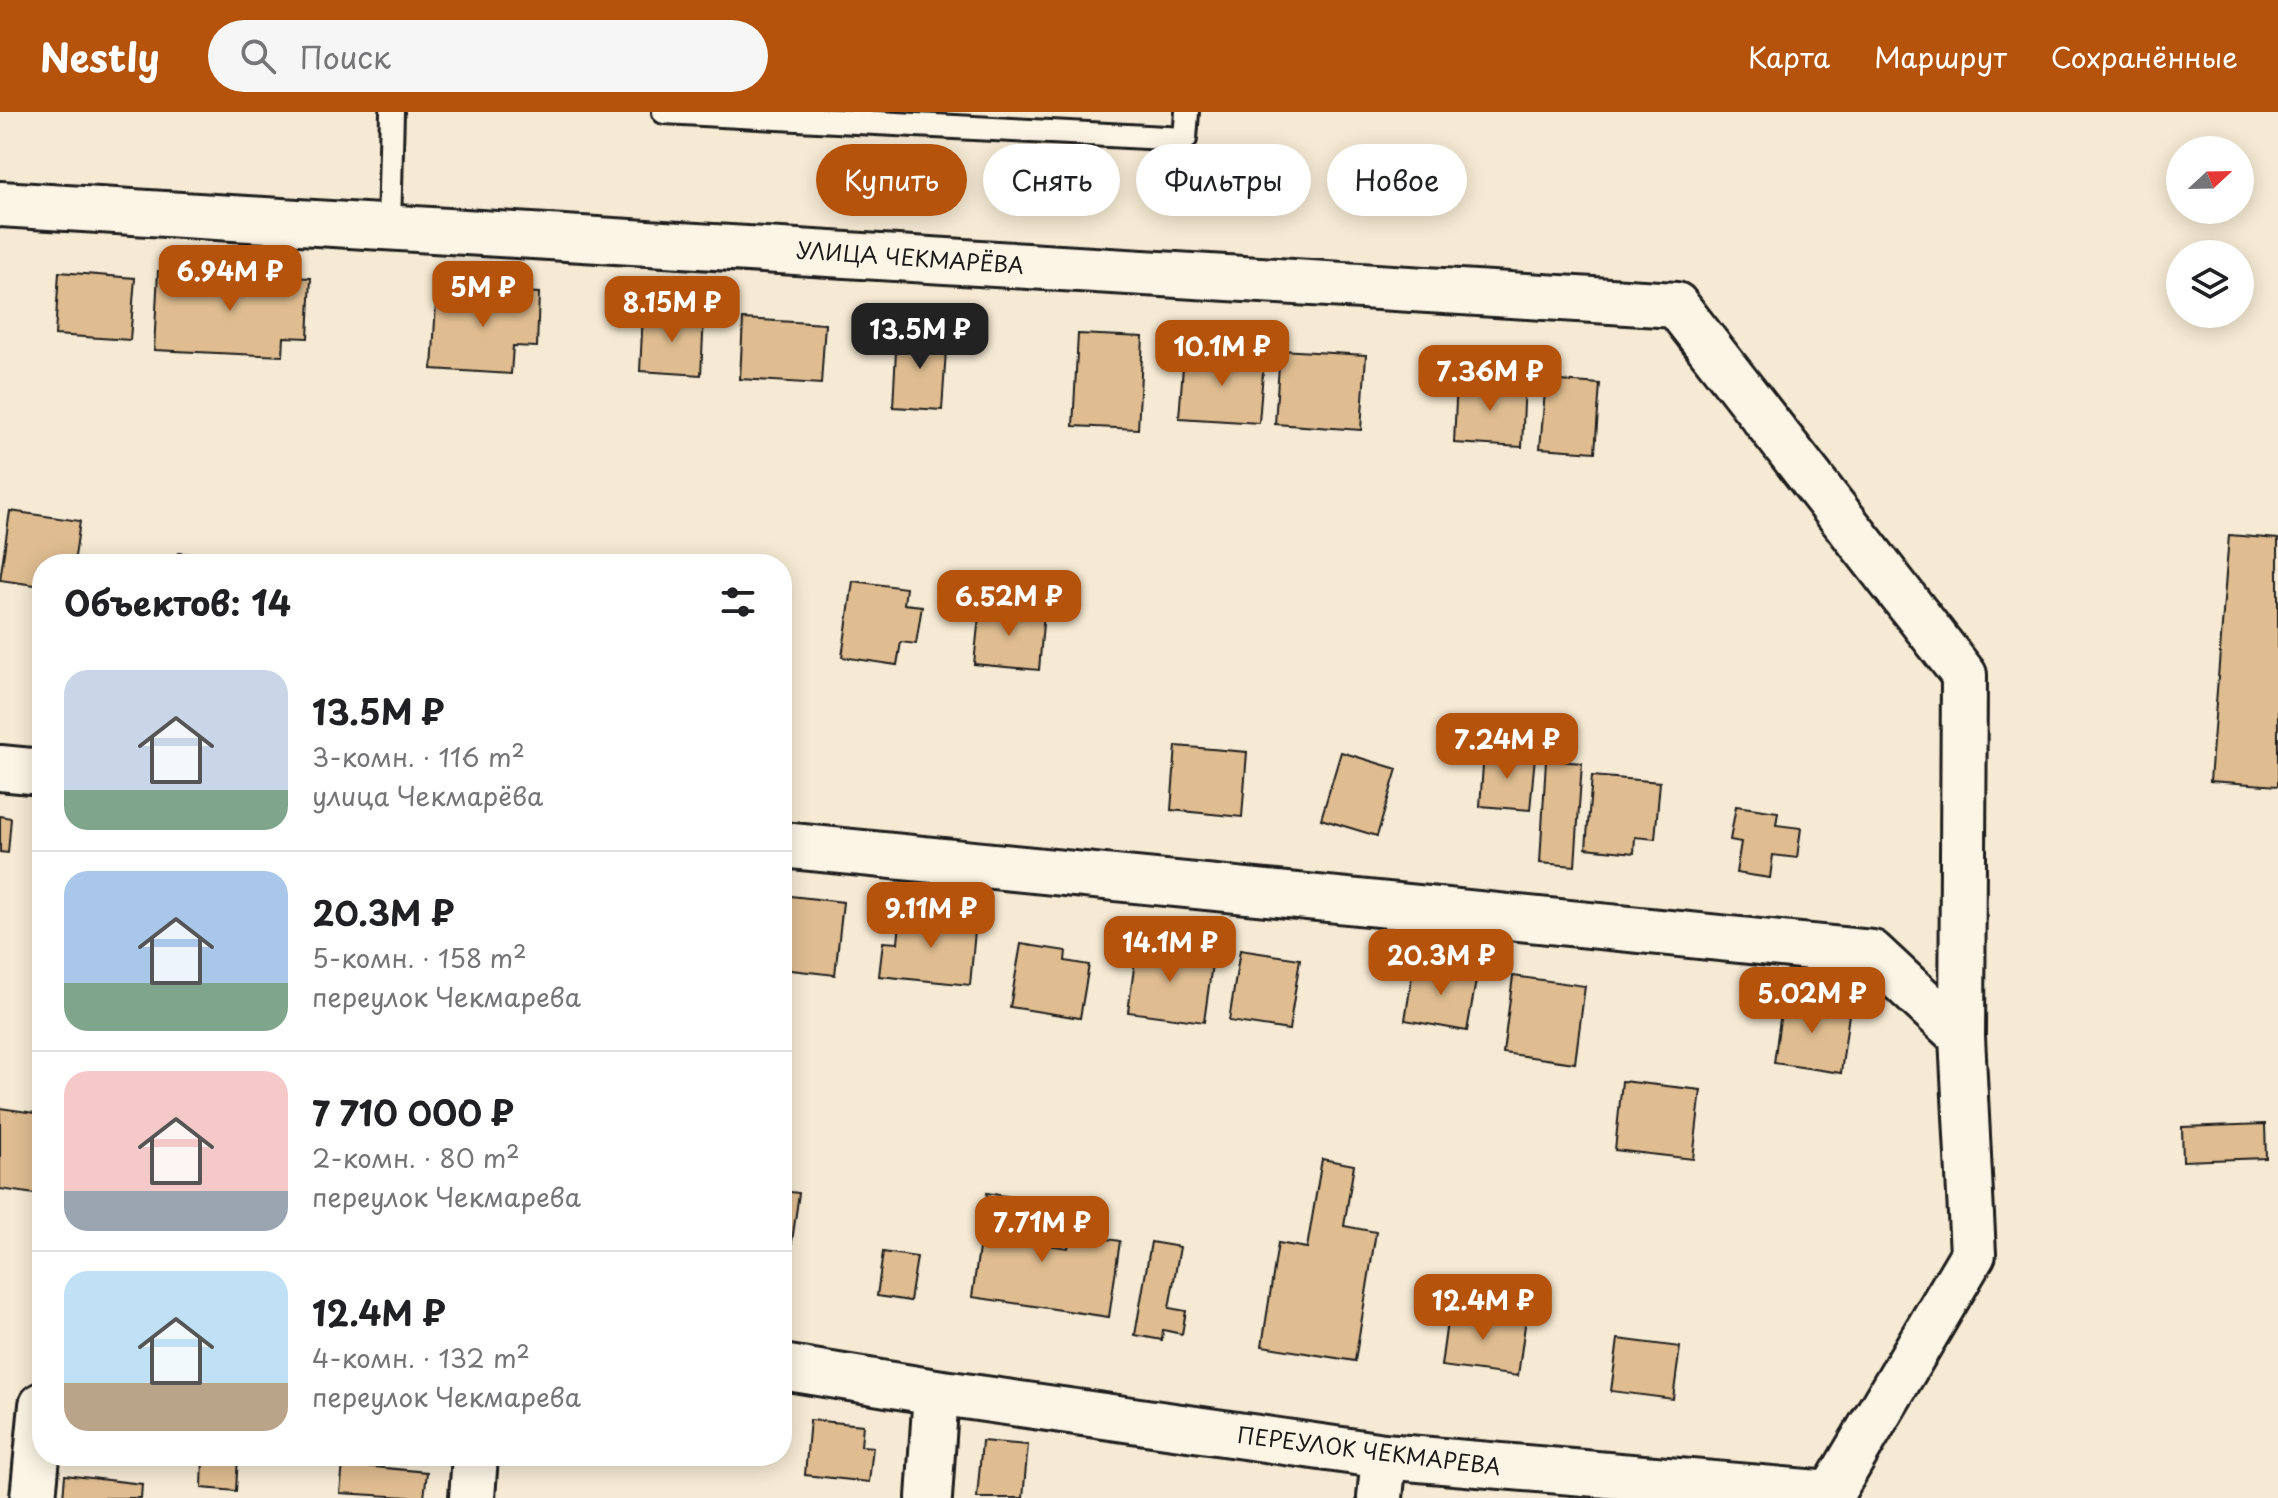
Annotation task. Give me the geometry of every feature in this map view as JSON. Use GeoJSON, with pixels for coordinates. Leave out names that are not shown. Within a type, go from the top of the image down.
{"type":"FeatureCollection","features":[{"type":"Feature","properties":{"kind":"street","name":"УЛИЦА ЧЕКМАРЁВА"},"geometry":{"type":"LineString","coordinates":[[0,204],[1676,305],[1964,675],[1962,1037]]}},
{"type":"Feature","properties":{"kind":"street"},"geometry":{"type":"LineString","coordinates":[[0,768],[32,771]]}},
{"type":"Feature","properties":{"kind":"street"},"geometry":{"type":"LineString","coordinates":[[792,846],[1872,953],[1962,1037]]}},
{"type":"Feature","properties":{"kind":"street","name":"ПЕРЕУЛОК ЧЕКМАРЕВА"},"geometry":{"type":"LineString","coordinates":[[792,1369],[936,1392],[1382,1477],[1831,1494],[1973,1254],[1962,1037]]}},
{"type":"Feature","properties":{"kind":"street"},"geometry":{"type":"LineString","coordinates":[[929,1498],[936,1392]]}},
{"type":"Feature","properties":{"kind":"street"},"geometry":{"type":"LineString","coordinates":[[33,1498],[36,1466]]}},
{"type":"Feature","properties":{"kind":"street"},"geometry":{"type":"LineString","coordinates":[[472,1498],[474,1466]]}},
{"type":"Feature","properties":{"kind":"lane"},"geometry":{"type":"LineString","coordinates":[[389,226],[392,112]]}},
{"type":"Feature","properties":{"kind":"lane"},"geometry":{"type":"LineString","coordinates":[[664,112],[1185,139],[1187,112]]}},
{"type":"Feature","properties":{"kind":"building"},"geometry":{"type":"Polygon","coordinates":[[[158,271],[311,278],[308,338],[284,337],[283,356],[154,350],[158,271]]]}},
{"type":"Feature","properties":{"kind":"building"},"geometry":{"type":"Polygon","coordinates":[[[59,272],[135,278],[130,340],[55,335],[59,272]]]}},
{"type":"Feature","properties":{"kind":"building"},"geometry":{"type":"Polygon","coordinates":[[[437,287],[539,293],[537,347],[513,346],[511,374],[432,369],[437,287]]]}},
{"type":"Feature","properties":{"kind":"building"},"geometry":{"type":"Polygon","coordinates":[[[643,312],[704,316],[701,375],[640,371],[643,312]]]}},
{"type":"Feature","properties":{"kind":"building"},"geometry":{"type":"Polygon","coordinates":[[[743,319],[825,324],[821,384],[740,379],[743,319]]]}},
{"type":"Feature","properties":{"kind":"building"},"geometry":{"type":"Polygon","coordinates":[[[897,332],[947,335],[942,410],[893,407],[897,332]]]}},
{"type":"Feature","properties":{"kind":"building"},"geometry":{"type":"Polygon","coordinates":[[[1078,334],[1143,337],[1138,429],[1073,426],[1078,334]]]}},
{"type":"Feature","properties":{"kind":"building"},"geometry":{"type":"Polygon","coordinates":[[[1280,350],[1366,355],[1361,430],[1275,424],[1280,350]]]}},
{"type":"Feature","properties":{"kind":"building"},"geometry":{"type":"Polygon","coordinates":[[[1184,354],[1264,359],[1259,423],[1179,418],[1184,354]]]}},
{"type":"Feature","properties":{"kind":"building"},"geometry":{"type":"Polygon","coordinates":[[[1457,379],[1525,382],[1522,447],[1454,443],[1457,379]]]}},
{"type":"Feature","properties":{"kind":"building"},"geometry":{"type":"Polygon","coordinates":[[[1546,380],[1600,384],[1595,452],[1540,448],[1546,380]]]}},
{"type":"Feature","properties":{"kind":"building"},"geometry":{"type":"Polygon","coordinates":[[[10,511],[80,521],[75,554],[32,554],[32,585],[0,580],[10,511]]]}},
{"type":"Feature","properties":{"kind":"building"},"geometry":{"type":"Polygon","coordinates":[[[2229,535],[2278,539],[2278,786],[2210,781],[2229,535]]]}},
{"type":"Feature","properties":{"kind":"building"},"geometry":{"type":"Polygon","coordinates":[[[853,581],[906,588],[904,604],[922,606],[916,644],[901,642],[897,665],[842,657],[853,581]]]}},
{"type":"Feature","properties":{"kind":"building"},"geometry":{"type":"Polygon","coordinates":[[[980,606],[1044,612],[1039,670],[974,664],[980,606]]]}},
{"type":"Feature","properties":{"kind":"building"},"geometry":{"type":"Polygon","coordinates":[[[1176,746],[1247,752],[1242,817],[1171,810],[1176,746]]]}},
{"type":"Feature","properties":{"kind":"building"},"geometry":{"type":"Polygon","coordinates":[[[1341,752],[1397,769],[1377,836],[1321,819],[1341,752]]]}},
{"type":"Feature","properties":{"kind":"building"},"geometry":{"type":"Polygon","coordinates":[[[1484,752],[1535,756],[1530,810],[1480,806],[1484,752]]]}},
{"type":"Feature","properties":{"kind":"building"},"geometry":{"type":"Polygon","coordinates":[[[1546,760],[1582,763],[1575,866],[1540,863],[1546,760]]]}},
{"type":"Feature","properties":{"kind":"building"},"geometry":{"type":"Polygon","coordinates":[[[1592,776],[1660,782],[1655,839],[1635,837],[1634,853],[1586,848],[1592,776]]]}},
{"type":"Feature","properties":{"kind":"building"},"geometry":{"type":"Polygon","coordinates":[[[1736,806],[1778,812],[1776,825],[1801,828],[1797,858],[1773,855],[1770,878],[1736,873],[1741,842],[1730,840],[1736,806]]]}},
{"type":"Feature","properties":{"kind":"building"},"geometry":{"type":"Polygon","coordinates":[[[0,816],[11,818],[8,853],[0,852],[0,816]]]}},
{"type":"Feature","properties":{"kind":"building"},"geometry":{"type":"Polygon","coordinates":[[[792,896],[843,902],[835,975],[792,970],[792,896]]]}},
{"type":"Feature","properties":{"kind":"building"},"geometry":{"type":"Polygon","coordinates":[[[901,912],[976,920],[970,985],[879,976],[883,942],[898,943],[901,912]]]}},
{"type":"Feature","properties":{"kind":"building"},"geometry":{"type":"Polygon","coordinates":[[[1021,944],[1066,951],[1065,961],[1089,965],[1080,1018],[1010,1007],[1021,944]]]}},
{"type":"Feature","properties":{"kind":"building"},"geometry":{"type":"Polygon","coordinates":[[[1137,946],[1213,957],[1204,1022],[1128,1012],[1137,946]]]}},
{"type":"Feature","properties":{"kind":"building"},"geometry":{"type":"Polygon","coordinates":[[[1240,950],[1300,959],[1289,1030],[1229,1021],[1240,950]]]}},
{"type":"Feature","properties":{"kind":"building"},"geometry":{"type":"Polygon","coordinates":[[[1414,964],[1477,975],[1467,1031],[1405,1020],[1414,964]]]}},
{"type":"Feature","properties":{"kind":"building"},"geometry":{"type":"Polygon","coordinates":[[[1513,976],[1585,986],[1575,1063],[1503,1053],[1513,976]]]}},
{"type":"Feature","properties":{"kind":"building"},"geometry":{"type":"Polygon","coordinates":[[[1783,997],[1850,1007],[1841,1073],[1774,1063],[1783,997]]]}},
{"type":"Feature","properties":{"kind":"building"},"geometry":{"type":"Polygon","coordinates":[[[1622,1081],[1701,1090],[1693,1159],[1615,1150],[1622,1081]]]}},
{"type":"Feature","properties":{"kind":"building"},"geometry":{"type":"Polygon","coordinates":[[[0,1108],[32,1113],[32,1194],[0,1189],[0,1108]]]}},
{"type":"Feature","properties":{"kind":"building"},"geometry":{"type":"Polygon","coordinates":[[[2265,1124],[2266,1158],[2183,1161],[2182,1127],[2265,1124]]]}},
{"type":"Feature","properties":{"kind":"building"},"geometry":{"type":"Polygon","coordinates":[[[1322,1159],[1354,1165],[1344,1226],[1376,1232],[1355,1361],[1262,1346],[1278,1243],[1307,1248],[1322,1159]]]}},
{"type":"Feature","properties":{"kind":"building"},"geometry":{"type":"Polygon","coordinates":[[[792,1192],[799,1193],[792,1241],[792,1192]]]}},
{"type":"Feature","properties":{"kind":"building"},"geometry":{"type":"Polygon","coordinates":[[[987,1193],[1030,1200],[1024,1242],[1068,1248],[1071,1233],[1120,1241],[1109,1317],[972,1297],[987,1193]]]}},
{"type":"Feature","properties":{"kind":"building"},"geometry":{"type":"Polygon","coordinates":[[[1151,1242],[1180,1247],[1169,1308],[1186,1311],[1182,1334],[1163,1330],[1162,1340],[1135,1335],[1151,1242]]]}},
{"type":"Feature","properties":{"kind":"building"},"geometry":{"type":"Polygon","coordinates":[[[883,1252],[917,1257],[910,1301],[877,1296],[883,1252]]]}},
{"type":"Feature","properties":{"kind":"building"},"geometry":{"type":"Polygon","coordinates":[[[1449,1307],[1526,1318],[1518,1376],[1441,1366],[1449,1307]]]}},
{"type":"Feature","properties":{"kind":"building"},"geometry":{"type":"Polygon","coordinates":[[[1618,1339],[1680,1347],[1673,1399],[1611,1391],[1618,1339]]]}},
{"type":"Feature","properties":{"kind":"building"},"geometry":{"type":"Polygon","coordinates":[[[810,1420],[863,1425],[861,1446],[873,1447],[869,1482],[805,1475],[810,1420]]]}},
{"type":"Feature","properties":{"kind":"building"},"geometry":{"type":"Polygon","coordinates":[[[982,1441],[1028,1445],[1023,1498],[977,1498],[982,1441]]]}},
{"type":"Feature","properties":{"kind":"building"},"geometry":{"type":"Polygon","coordinates":[[[203,1466],[237,1466],[236,1491],[202,1488],[203,1466]]]}},
{"type":"Feature","properties":{"kind":"building"},"geometry":{"type":"Polygon","coordinates":[[[343,1466],[427,1472],[424,1498],[340,1493],[343,1466]]]}},
{"type":"Feature","properties":{"kind":"building"},"geometry":{"type":"Polygon","coordinates":[[[65,1475],[142,1484],[141,1498],[63,1498],[65,1475]]]}}]}
